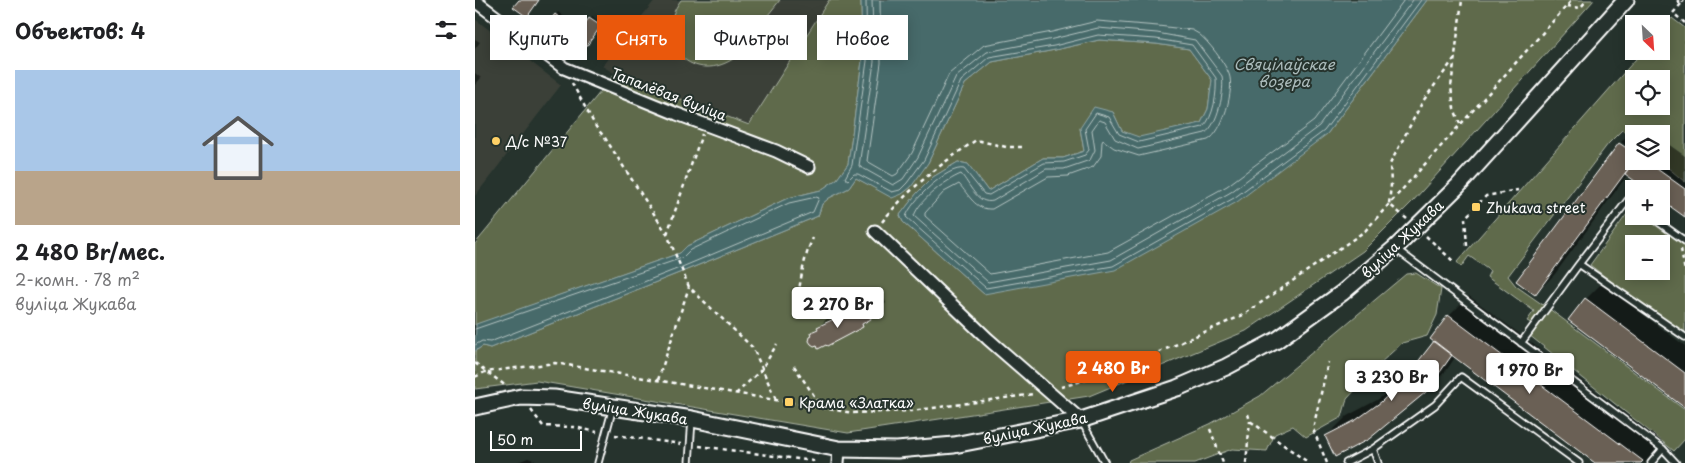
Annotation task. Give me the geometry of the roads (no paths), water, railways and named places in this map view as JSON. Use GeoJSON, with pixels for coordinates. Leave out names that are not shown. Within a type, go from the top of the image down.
{"type":"FeatureCollection","features":[{"type":"Feature","properties":{"kind":"street","name":"вуліца Жукава"},"geometry":{"type":"LineString","coordinates":[[475,407],[521,397],[554,398],[692,420],[839,456],[954,445],[1081,420],[1177,388],[1226,367],[1277,340],[1342,293],[1395,248],[1457,186],[1626,0]]}},
{"type":"Feature","properties":{"kind":"street","name":"Тапалёвая вуліца"},"geometry":{"type":"LineString","coordinates":[[475,1],[488,4],[564,68],[705,125],[776,151],[809,167]]}},
{"type":"Feature","properties":{"kind":"street"},"geometry":{"type":"LineString","coordinates":[[875,231],[988,339],[1081,420]]}},
{"type":"Feature","properties":{"kind":"lane"},"geometry":{"type":"LineString","coordinates":[[1521,342],[1625,204]]}},
{"type":"Feature","properties":{"kind":"lane"},"geometry":{"type":"LineString","coordinates":[[1663,225],[1685,241]]}},
{"type":"Feature","properties":{"kind":"lane"},"geometry":{"type":"LineString","coordinates":[[1395,248],[1663,449],[1677,463]]}},
{"type":"Feature","properties":{"kind":"lane"},"geometry":{"type":"LineString","coordinates":[[1579,264],[1685,337]]}},
{"type":"Feature","properties":{"kind":"lane"},"geometry":{"type":"LineString","coordinates":[[1346,463],[1373,449],[1435,405],[1461,377],[1579,463]]}},
{"type":"Feature","properties":{"kind":"lane"},"geometry":{"type":"LineString","coordinates":[[598,463],[613,407]]}},
{"type":"Feature","properties":{"kind":"lane"},"geometry":{"type":"LineString","coordinates":[[689,463],[692,420]]}},
{"type":"Feature","properties":{"kind":"lane"},"geometry":{"type":"LineString","coordinates":[[1081,420],[1105,463]]}},
{"type":"Feature","properties":{"kind":"lane"},"geometry":{"type":"LineString","coordinates":[[1373,449],[1378,463]]}},
{"type":"Feature","properties":{"kind":"lane"},"geometry":{"type":"LineString","coordinates":[[1651,463],[1663,449]]}},
{"type":"Feature","properties":{"kind":"water","name":"Свяцілаўскае возера"},"geometry":{"type":"Polygon","coordinates":[[[861,0],[1427,0],[1327,134],[1237,202],[1115,270],[984,294],[903,222],[900,215],[917,193],[933,177],[958,162],[968,164],[988,191],[1043,158],[1063,158],[1084,151],[1080,128],[1094,107],[1113,112],[1122,131],[1139,137],[1201,123],[1208,109],[1212,80],[1189,49],[1156,44],[1099,40],[992,62],[965,84],[928,163],[911,187],[902,194],[892,198],[856,178],[849,188],[829,198],[822,204],[818,216],[490,348],[483,346],[475,351],[476,324],[680,253],[687,246],[788,198],[821,190],[837,179],[848,164],[862,60],[908,60],[908,15],[861,15],[861,0]]]}},
{"type":"Feature","properties":{"kind":"place","name":"Д/с №37"},"geometry":{"type":"Point","coordinates":[496,141]}},
{"type":"Feature","properties":{"kind":"place","name":"Zhukava street"},"geometry":{"type":"Point","coordinates":[1476,207]}},
{"type":"Feature","properties":{"kind":"place","name":"Крама «Златка»"},"geometry":{"type":"Point","coordinates":[789,402]}}]}
